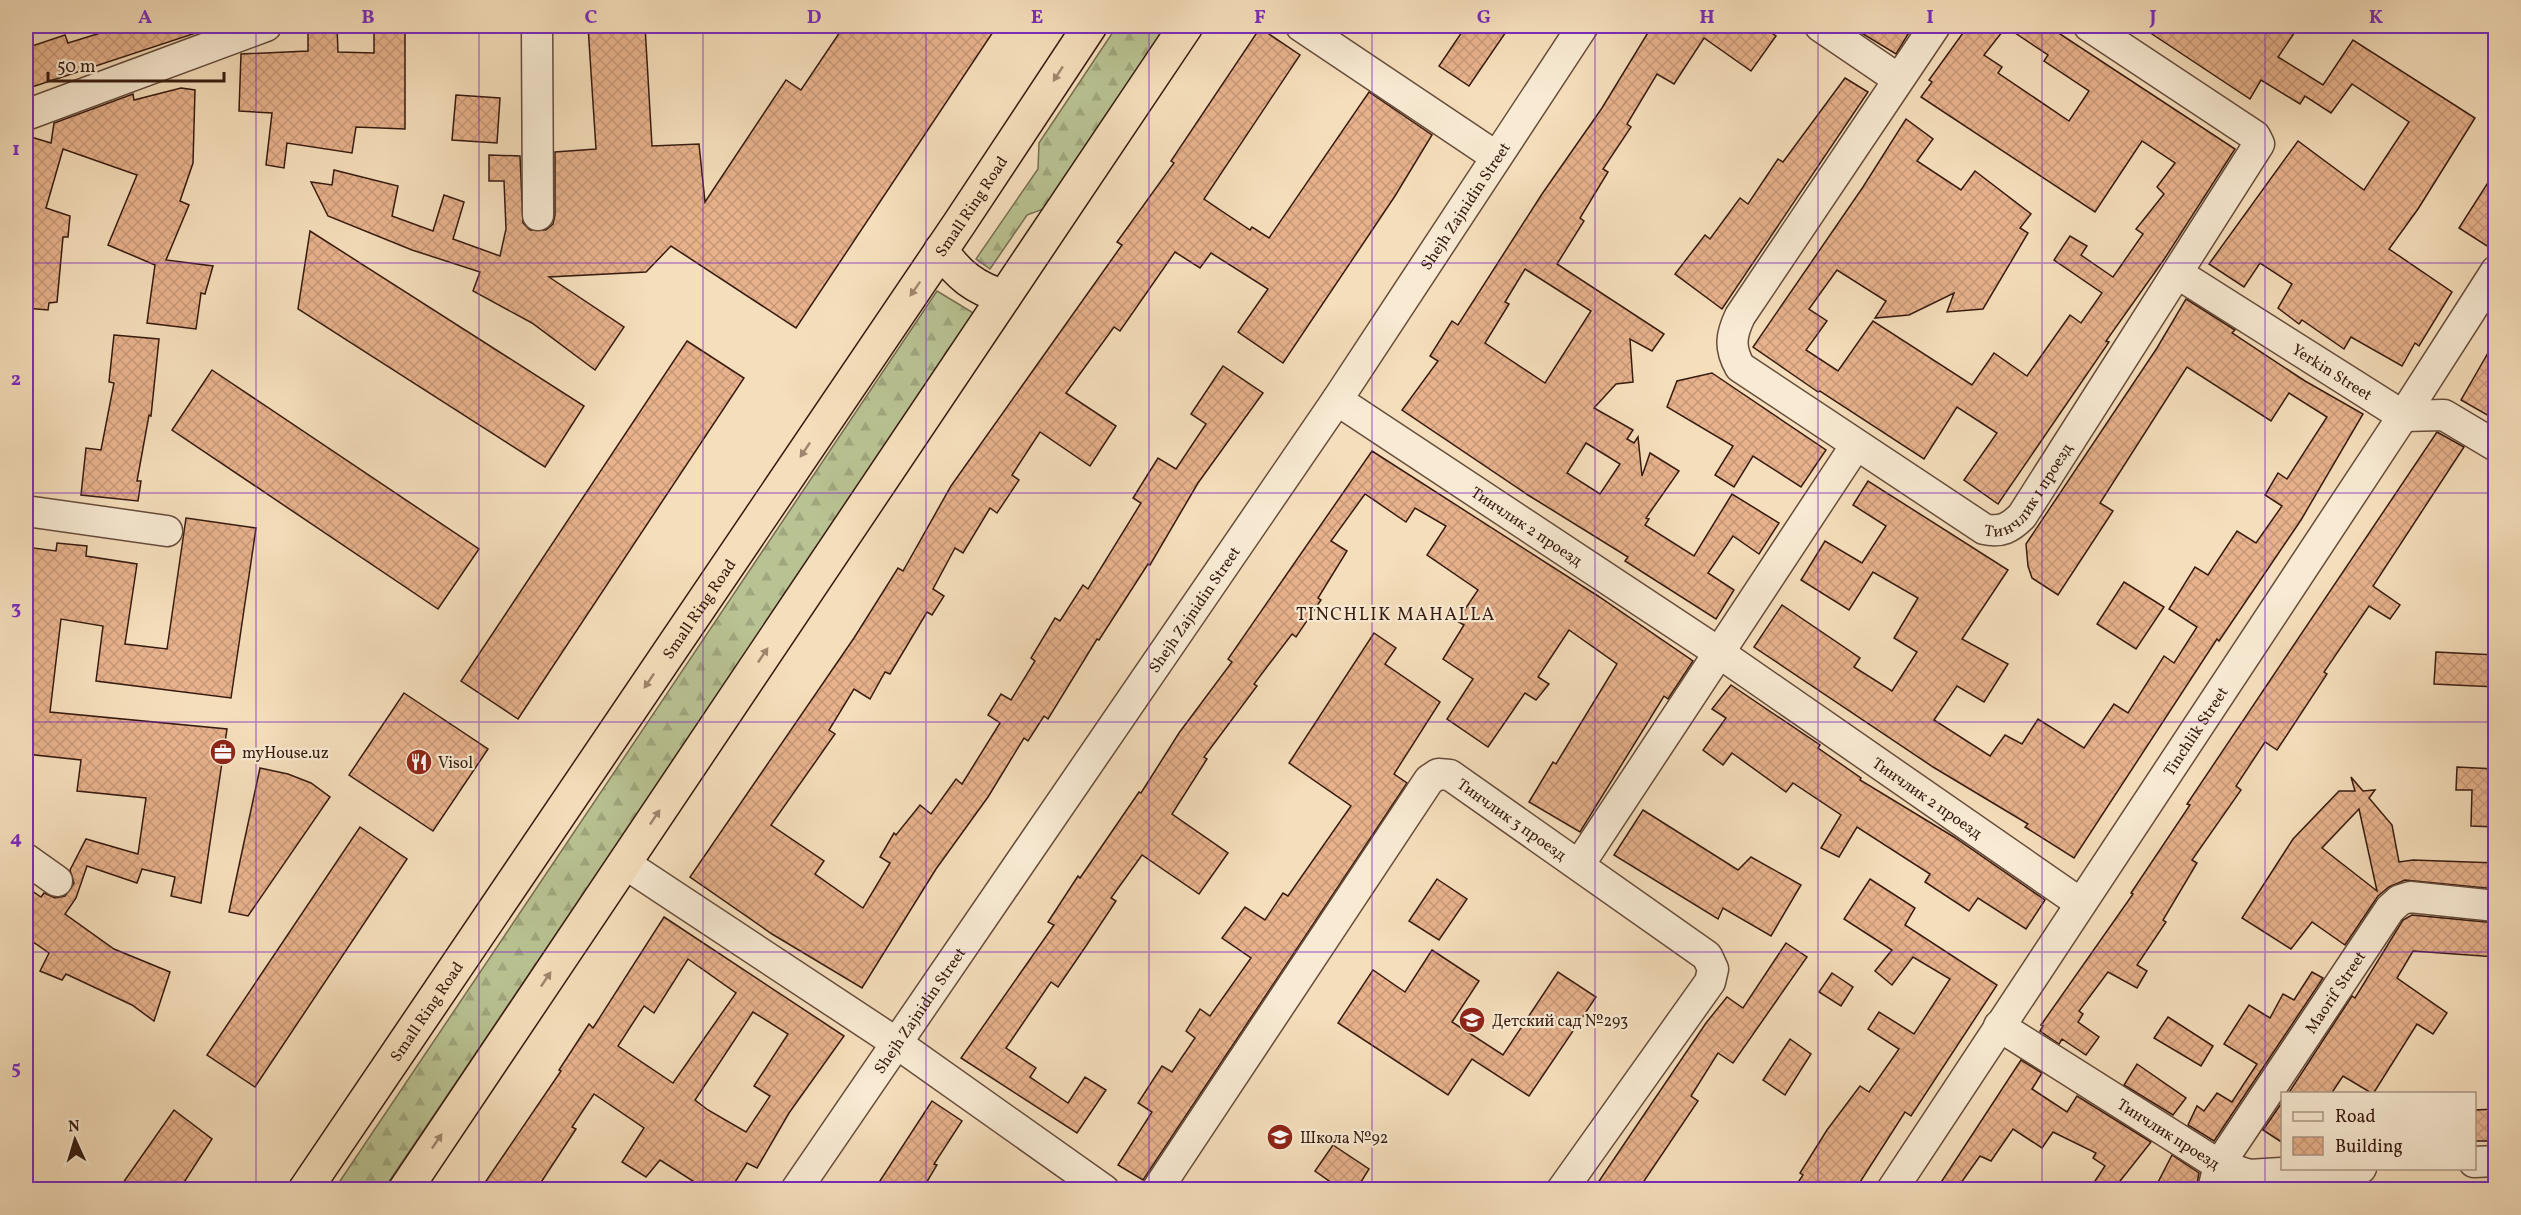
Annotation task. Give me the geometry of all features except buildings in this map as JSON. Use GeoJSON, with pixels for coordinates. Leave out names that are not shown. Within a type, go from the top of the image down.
{"type":"FeatureCollection","features":[{"type":"Feature","properties":{"kind":"highway","name":"Small Ring Road"},"geometry":{"type":"LineString","coordinates":[[305,1190],[1090,26]]}},
{"type":"Feature","properties":{"kind":"highway"},"geometry":{"type":"LineString","coordinates":[[405,1190],[1186,26]]}},
{"type":"Feature","properties":{"kind":"highway"},"geometry":{"type":"LineString","coordinates":[[941,250],[954,270],[970,284],[1004,297]]}},
{"type":"Feature","properties":{"kind":"street"},"geometry":{"type":"LineString","coordinates":[[537,26],[538,215]]}},
{"type":"Feature","properties":{"kind":"street"},"geometry":{"type":"LineString","coordinates":[[1301,26],[1495,156]]}},
{"type":"Feature","properties":{"kind":"street","name":"Shejh Zajnidin Street"},"geometry":{"type":"LineString","coordinates":[[796,1190],[1336,400],[1583,26]]}},
{"type":"Feature","properties":{"kind":"street"},"geometry":{"type":"LineString","coordinates":[[1820,26],[1898,79]]}},
{"type":"Feature","properties":{"kind":"street","name":"Тинчлик 1 проезд"},"geometry":{"type":"LineString","coordinates":[[1935,26],[1740,316],[1731,343],[1733,355],[1740,367],[1984,530],[2004,530],[2022,516],[2259,144],[2255,136],[2089,26]]}},
{"type":"Feature","properties":{"kind":"street"},"geometry":{"type":"LineString","coordinates":[[26,115],[249,29]]}},
{"type":"Feature","properties":{"kind":"street","name":"Tinchlik Street"},"geometry":{"type":"LineString","coordinates":[[1892,1190],[2403,416],[2496,271]]}},
{"type":"Feature","properties":{"kind":"street","name":"Yerkin Street"},"geometry":{"type":"LineString","coordinates":[[2177,273],[2403,416]]}},
{"type":"Feature","properties":{"kind":"street","name":"Тинчлик 2 проезд"},"geometry":{"type":"LineString","coordinates":[[1336,400],[1718,652],[2080,903]]}},
{"type":"Feature","properties":{"kind":"street"},"geometry":{"type":"LineString","coordinates":[[2403,416],[2444,415],[2496,446]]}},
{"type":"Feature","properties":{"kind":"street"},"geometry":{"type":"LineString","coordinates":[[1579,865],[1857,445]]}},
{"type":"Feature","properties":{"kind":"street"},"geometry":{"type":"LineString","coordinates":[[26,511],[167,531]]}},
{"type":"Feature","properties":{"kind":"street","name":"Тинчлик 3 проезд"},"geometry":{"type":"LineString","coordinates":[[1157,1190],[1429,780],[1438,774],[1450,775],[1579,865],[1707,956],[1713,969],[1710,982],[1562,1190]]}},
{"type":"Feature","properties":{"kind":"street"},"geometry":{"type":"LineString","coordinates":[[26,859],[57,881]]}},
{"type":"Feature","properties":{"kind":"street"},"geometry":{"type":"LineString","coordinates":[[624,863],[895,1042],[1104,1190]]}},
{"type":"Feature","properties":{"kind":"street","name":"Maorif Street"},"geometry":{"type":"LineString","coordinates":[[2216,1178],[2395,905],[2410,897],[2496,906]]}},
{"type":"Feature","properties":{"kind":"street","name":"Тинчлик проезд"},"geometry":{"type":"LineString","coordinates":[[1999,1026],[2216,1178],[2329,1170]]}},
{"type":"Feature","properties":{"kind":"street"},"geometry":{"type":"LineString","coordinates":[[2476,1162],[2496,1161]]}},
{"type":"Feature","properties":{"kind":"green space"},"geometry":{"type":"Polygon","coordinates":[[[1117,26],[1167,26],[1046,208],[1027,215],[990,269],[976,259],[1038,169],[1039,143],[1117,26]]]}},
{"type":"Feature","properties":{"kind":"green space"},"geometry":{"type":"Polygon","coordinates":[[[937,291],[975,314],[384,1189],[334,1190],[937,291]]]}},
{"type":"Feature","properties":{"kind":"place","name":"myHouse.uz"},"geometry":{"type":"Point","coordinates":[223,752]}},
{"type":"Feature","properties":{"kind":"place","name":"Visol"},"geometry":{"type":"Point","coordinates":[419,762]}},
{"type":"Feature","properties":{"kind":"place","name":"Детский сад №293"},"geometry":{"type":"Point","coordinates":[1472,1020]}},
{"type":"Feature","properties":{"kind":"place","name":"Школа №92"},"geometry":{"type":"Point","coordinates":[1280,1137]}},
{"type":"Feature","properties":{"kind":"district","name":"TINCHLIK MAHALLA"},"geometry":{"type":"Point","coordinates":[1396,614]}}]}
